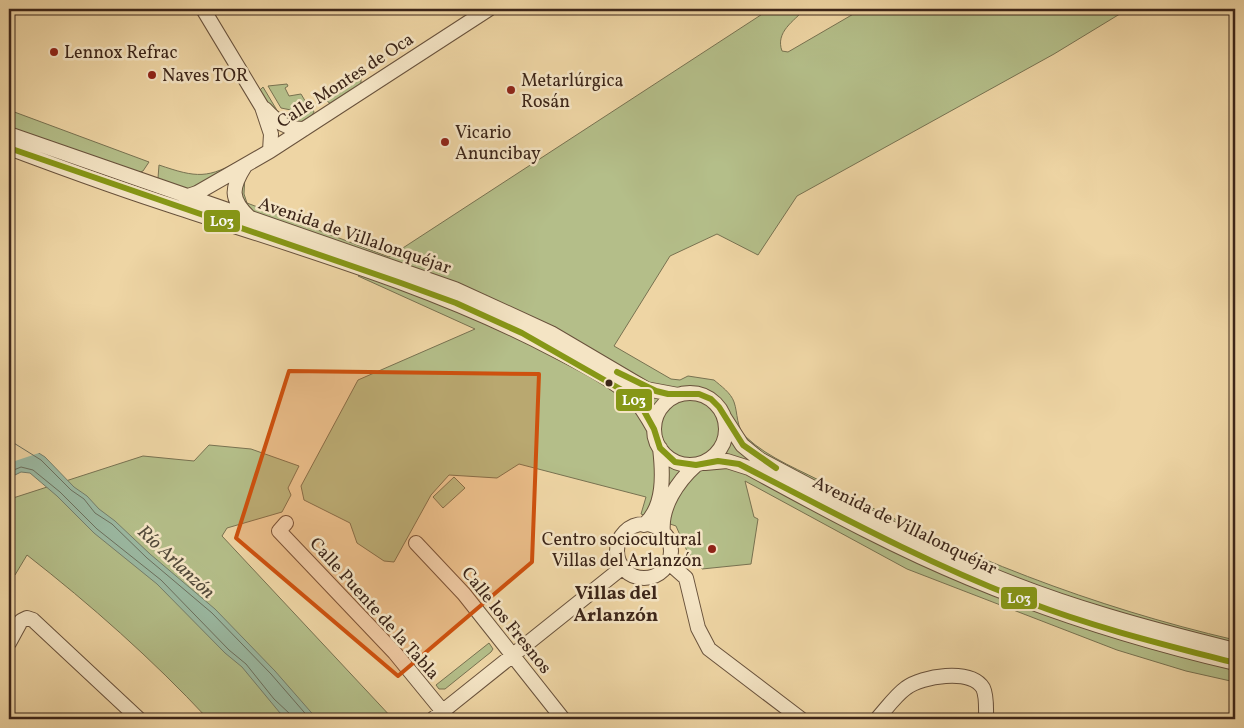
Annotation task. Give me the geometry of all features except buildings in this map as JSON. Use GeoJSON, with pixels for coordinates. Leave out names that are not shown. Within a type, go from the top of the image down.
{"type":"FeatureCollection","features":[{"type":"Feature","properties":{"kind":"street"},"geometry":{"type":"LineString","coordinates":[[202,9],[262,107],[272,134],[270,151]]}},
{"type":"Feature","properties":{"kind":"street","name":"Calle Montes de Oca"},"geometry":{"type":"LineString","coordinates":[[185,197],[197,194],[246,166],[489,9]]}},
{"type":"Feature","properties":{"kind":"street"},"geometry":{"type":"LineString","coordinates":[[262,107],[282,125],[291,129],[304,129]]}},
{"type":"Feature","properties":{"kind":"street","name":"Avenida de Villalonquéjar"},"geometry":{"type":"LineString","coordinates":[[9,134],[185,197],[339,247],[463,292],[551,334],[646,389],[678,395]]}},
{"type":"Feature","properties":{"kind":"street","name":"Avenida de Villalonquéjar"},"geometry":{"type":"LineString","coordinates":[[9,148],[130,192],[341,262],[484,315],[566,356],[616,386],[634,399],[644,411],[654,429]]}},
{"type":"Feature","properties":{"kind":"street"},"geometry":{"type":"LineString","coordinates":[[246,166],[236,180],[234,194],[241,209],[252,219]]}},
{"type":"Feature","properties":{"kind":"street"},"geometry":{"type":"LineString","coordinates":[[644,525],[652,516],[661,486],[663,471],[660,448],[654,429],[660,409],[678,395],[700,394],[710,399],[724,416],[726,438],[714,457],[700,464],[676,487],[662,525],[663,532],[670,546],[668,562],[664,569],[650,577],[634,576],[622,567],[618,559],[618,542],[628,530],[644,525],[657,528],[663,532]]}},
{"type":"Feature","properties":{"kind":"street","name":"Avenida de Villalonquéjar"},"geometry":{"type":"LineString","coordinates":[[724,416],[742,445],[759,459],[984,572],[1070,604],[1128,622],[1235,650]]}},
{"type":"Feature","properties":{"kind":"street"},"geometry":{"type":"LineString","coordinates":[[660,448],[675,462],[700,464]]}},
{"type":"Feature","properties":{"kind":"street","name":"Avenida de Villalonquéjar"},"geometry":{"type":"LineString","coordinates":[[700,464],[728,461],[749,468],[911,552],[1030,603],[1128,635],[1235,664]]}},
{"type":"Feature","properties":{"kind":"street","name":"Calle Puente de la Tabla"},"geometry":{"type":"LineString","coordinates":[[286,523],[279,531],[381,638],[441,717]]}},
{"type":"Feature","properties":{"kind":"street","name":"Calle los Fresnos"},"geometry":{"type":"LineString","coordinates":[[416,548],[464,594],[563,719]]}},
{"type":"Feature","properties":{"kind":"street"},"geometry":{"type":"LineString","coordinates":[[668,562],[686,578],[698,628],[709,649],[801,719]]}},
{"type":"Feature","properties":{"kind":"street"},"geometry":{"type":"LineString","coordinates":[[441,717],[513,655],[622,567]]}},
{"type":"Feature","properties":{"kind":"street"},"geometry":{"type":"LineString","coordinates":[[9,643],[21,621],[27,618],[33,620],[139,719]]}},
{"type":"Feature","properties":{"kind":"street"},"geometry":{"type":"LineString","coordinates":[[877,719],[905,688],[925,679],[944,676],[968,679],[979,685],[985,694],[986,719]]}},
{"type":"Feature","properties":{"kind":"highlighted area"},"geometry":{"type":"Polygon","coordinates":[[[289,371],[539,374],[532,562],[398,676],[236,538],[289,371]]]}},
{"type":"Feature","properties":{"kind":"green space"},"geometry":{"type":"Polygon","coordinates":[[[770,9],[805,9],[787,27],[781,38],[782,51],[788,52],[862,9],[1128,9],[1054,54],[797,196],[758,255],[717,234],[670,256],[614,346],[671,379],[680,380],[688,376],[714,380],[733,399],[740,429],[755,445],[786,464],[928,535],[1078,595],[1182,627],[1235,640],[1235,682],[1186,671],[1117,650],[907,569],[745,481],[754,517],[758,519],[751,564],[702,569],[687,551],[676,526],[641,514],[646,497],[519,464],[497,478],[449,475],[431,495],[394,562],[384,561],[357,543],[350,523],[304,500],[301,486],[358,380],[475,329],[358,276],[373,267],[148,192],[9,141],[146,190],[343,254],[387,258],[253,213],[238,196],[245,174],[244,194],[247,203],[389,257],[770,9]]]}},
{"type":"Feature","properties":{"kind":"green space"},"geometry":{"type":"Polygon","coordinates":[[[361,75],[361,85],[331,104],[324,99],[361,75]]]}},
{"type":"Feature","properties":{"kind":"green space"},"geometry":{"type":"Polygon","coordinates":[[[287,84],[288,86],[285,88],[289,96],[301,94],[307,104],[296,111],[281,108],[268,86],[287,84]]]}},
{"type":"Feature","properties":{"kind":"green space"},"geometry":{"type":"Polygon","coordinates":[[[263,87],[278,112],[296,116],[312,107],[314,112],[312,116],[299,122],[287,122],[270,107],[260,90],[263,87]]]}},
{"type":"Feature","properties":{"kind":"green space"},"geometry":{"type":"Polygon","coordinates":[[[9,110],[149,162],[143,171],[137,173],[9,128],[9,110]]]}},
{"type":"Feature","properties":{"kind":"green space"},"geometry":{"type":"Polygon","coordinates":[[[242,159],[244,160],[195,188],[175,188],[158,178],[159,165],[183,172],[202,174],[220,170],[242,159]]]}},
{"type":"Feature","properties":{"kind":"green space"},"geometry":{"type":"Polygon","coordinates":[[[209,445],[251,449],[299,466],[288,488],[291,495],[282,512],[227,528],[222,536],[393,719],[208,719],[120,633],[27,555],[15,575],[9,570],[10,499],[143,456],[194,461],[209,445]]]}},
{"type":"Feature","properties":{"kind":"green space"},"geometry":{"type":"Polygon","coordinates":[[[454,477],[465,488],[443,508],[433,497],[454,477]]]}},
{"type":"Feature","properties":{"kind":"green space"},"geometry":{"type":"Polygon","coordinates":[[[489,643],[493,649],[491,652],[445,689],[439,689],[436,685],[489,643]]]}},
{"type":"Feature","properties":{"kind":"water","name":"Río Arlanzón"},"geometry":{"type":"Polygon","coordinates":[[[9,434],[45,457],[74,487],[87,496],[99,509],[215,609],[275,671],[317,719],[289,719],[280,713],[242,667],[225,653],[157,584],[94,533],[57,496],[30,473],[21,472],[11,477],[9,476],[9,434]]]}},
{"type":"Feature","properties":{"kind":"pier"},"geometry":{"type":"Polygon","coordinates":[[[10,432],[42,452],[9,463],[10,432]]]}},
{"type":"Feature","properties":{"kind":"transit line","name":"L03"},"geometry":{"type":"LineString","coordinates":[[9,148],[401,283],[456,303],[522,333],[629,394],[644,411],[654,429],[660,448],[675,462],[696,465],[718,461],[739,464],[918,555],[1028,602],[1131,636],[1235,663]]}},
{"type":"Feature","properties":{"kind":"transit line","name":"L03"},"geometry":{"type":"LineString","coordinates":[[617,372],[656,391],[668,394],[699,394],[711,399],[719,407],[743,445],[776,468]]}},
{"type":"Feature","properties":{"kind":"place","name":"Lennox Refrac"},"geometry":{"type":"Point","coordinates":[54,52]}},
{"type":"Feature","properties":{"kind":"place","name":"Naves TOR"},"geometry":{"type":"Point","coordinates":[152,75]}},
{"type":"Feature","properties":{"kind":"place","name":"Metarlúrgica Rosán"},"geometry":{"type":"Point","coordinates":[511,90]}},
{"type":"Feature","properties":{"kind":"place","name":"Vicario Anuncibay"},"geometry":{"type":"Point","coordinates":[445,142]}},
{"type":"Feature","properties":{"kind":"place","name":"Centro sociocultural Villas del Arlanzón"},"geometry":{"type":"Point","coordinates":[712,549]}},
{"type":"Feature","properties":{"kind":"district","name":"Villas del Arlanzón"},"geometry":{"type":"Point","coordinates":[616,603]}}]}
